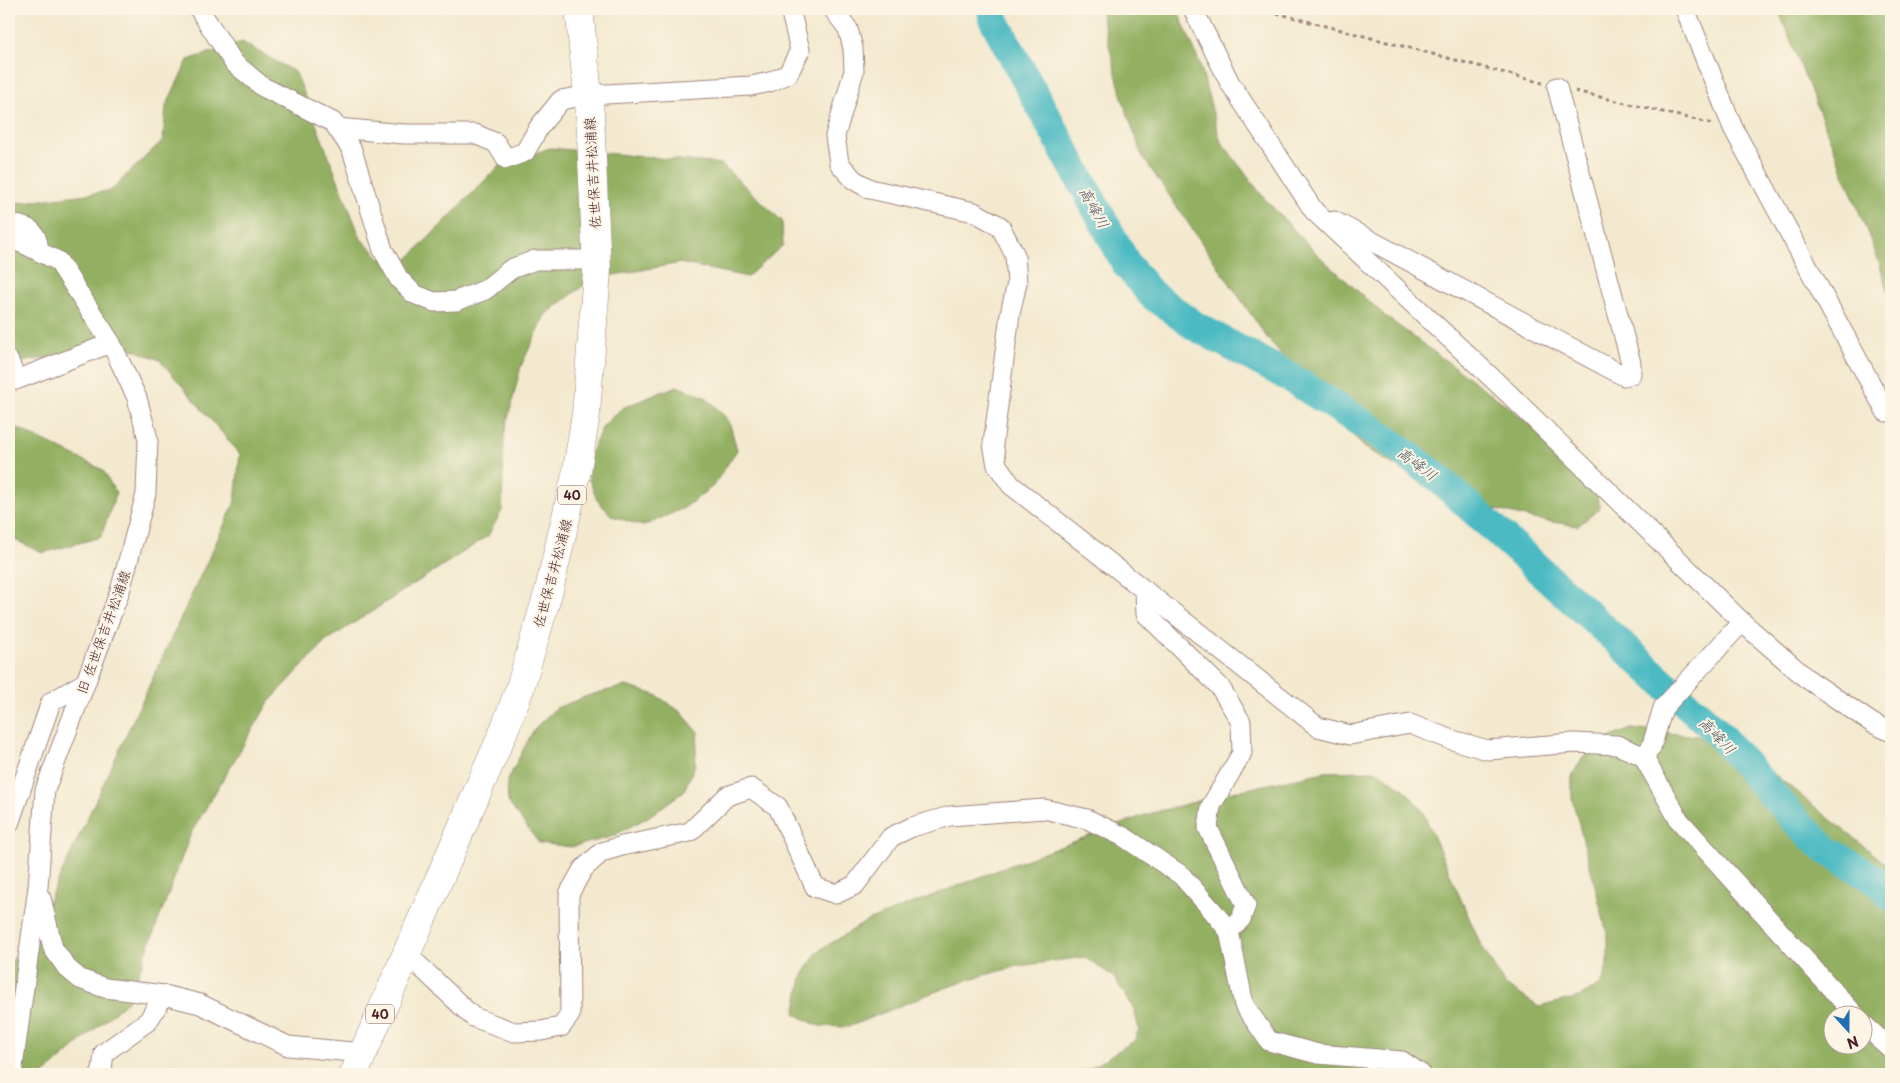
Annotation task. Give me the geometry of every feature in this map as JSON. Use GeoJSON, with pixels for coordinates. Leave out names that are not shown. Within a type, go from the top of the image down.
{"type":"FeatureCollection","features":[{"type":"Feature","properties":{"kind":"main road","name":"佐世保吉井松浦線"},"geometry":{"type":"LineString","coordinates":[[359,1064],[503,733],[520,688],[549,590],[577,470],[586,414],[596,260],[588,95],[579,9]]}},
{"type":"Feature","properties":{"kind":"street"},"geometry":{"type":"LineString","coordinates":[[199,9],[234,63],[262,87],[333,122],[352,150],[383,250],[399,279],[414,294],[434,302],[456,301],[485,290],[510,270],[535,260],[596,260]]}},
{"type":"Feature","properties":{"kind":"street"},"geometry":{"type":"LineString","coordinates":[[337,128],[404,134],[476,134],[496,143],[506,159],[525,152],[539,127],[562,100],[588,95],[751,86],[770,82],[788,74],[800,50],[790,9]]}},
{"type":"Feature","properties":{"kind":"street"},"geometry":{"type":"LineString","coordinates":[[833,9],[848,29],[853,48],[854,63],[854,71],[835,136],[839,163],[854,180],[870,189],[974,212],[1000,226],[1015,255],[1017,283],[1010,314],[992,444],[997,465],[1011,485],[1318,727],[1350,735],[1410,724],[1452,740],[1488,750],[1574,743],[1617,745],[1643,756],[1679,820],[1847,1006]]}},
{"type":"Feature","properties":{"kind":"street"},"geometry":{"type":"LineString","coordinates":[[1193,9],[1230,83],[1314,211],[1510,395],[1742,622],[1806,678],[1872,723],[1891,732]]}},
{"type":"Feature","properties":{"kind":"street"},"geometry":{"type":"LineString","coordinates":[[1685,9],[1733,128],[1886,412]]}},
{"type":"Feature","properties":{"kind":"street"},"geometry":{"type":"LineString","coordinates":[[1314,211],[1624,376],[1631,374],[1631,363],[1557,86]]}},
{"type":"Feature","properties":{"kind":"street"},"geometry":{"type":"LineString","coordinates":[[9,224],[26,226],[38,238],[39,252]]}},
{"type":"Feature","properties":{"kind":"street","name":"旧 佐世保吉井松浦線"},"geometry":{"type":"LineString","coordinates":[[9,240],[24,244],[58,261],[111,342],[137,398],[148,439],[146,494],[120,591],[45,790],[38,887],[12,1074]]}},
{"type":"Feature","properties":{"kind":"street"},"geometry":{"type":"LineString","coordinates":[[9,361],[16,380],[111,342]]}},
{"type":"Feature","properties":{"kind":"street"},"geometry":{"type":"LineString","coordinates":[[1145,590],[1146,614],[1220,687],[1240,722],[1242,753],[1211,806],[1208,828],[1246,905],[1242,919],[1229,931]]}},
{"type":"Feature","properties":{"kind":"street"},"geometry":{"type":"LineString","coordinates":[[1643,756],[1651,748],[1663,708],[1742,622]]}},
{"type":"Feature","properties":{"kind":"street"},"geometry":{"type":"LineString","coordinates":[[9,824],[51,702],[86,682]]}},
{"type":"Feature","properties":{"kind":"street"},"geometry":{"type":"LineString","coordinates":[[406,953],[474,1017],[514,1032],[542,1031],[561,1027],[570,1015],[569,894],[583,869],[602,852],[690,832],[727,796],[751,788],[778,807],[815,887],[836,894],[855,885],[891,837],[912,827],[950,816],[1044,809],[1087,819],[1124,837],[1181,875],[1229,931],[1244,1005],[1269,1042],[1318,1054],[1402,1061],[1421,1074]]}},
{"type":"Feature","properties":{"kind":"street"},"geometry":{"type":"LineString","coordinates":[[38,887],[53,948],[67,968],[80,978],[105,988],[164,995],[200,1004],[288,1046],[359,1064]]}},
{"type":"Feature","properties":{"kind":"street"},"geometry":{"type":"LineString","coordinates":[[100,1074],[104,1053],[148,1021],[164,995]]}},
{"type":"Feature","properties":{"kind":"street"},"geometry":{"type":"LineString","coordinates":[[1872,1031],[1891,1049]]}},
{"type":"Feature","properties":{"kind":"path"},"geometry":{"type":"LineString","coordinates":[[1261,9],[1557,86],[1733,128]]}},
{"type":"Feature","properties":{"kind":"green space"},"geometry":{"type":"Polygon","coordinates":[[[1100,9],[1177,9],[1200,64],[1220,140],[1264,198],[1318,255],[1385,316],[1513,410],[1592,478],[1600,508],[1578,526],[1533,519],[1490,508],[1426,484],[1364,447],[1268,339],[1142,156],[1123,101],[1100,9]]]}},
{"type":"Feature","properties":{"kind":"green space"},"geometry":{"type":"Polygon","coordinates":[[[1778,9],[1891,9],[1891,300],[1878,259],[1778,9]]]}},
{"type":"Feature","properties":{"kind":"green space"},"geometry":{"type":"Polygon","coordinates":[[[242,42],[296,73],[361,239],[382,259],[404,263],[499,166],[550,148],[721,164],[782,221],[783,245],[747,277],[680,263],[592,279],[545,315],[521,366],[504,435],[502,510],[488,536],[326,641],[269,702],[191,833],[129,999],[44,1074],[9,1074],[9,963],[28,945],[235,502],[240,454],[160,360],[125,346],[13,363],[9,368],[9,204],[110,191],[163,140],[166,106],[188,60],[242,42]]]}},
{"type":"Feature","properties":{"kind":"green space"},"geometry":{"type":"Polygon","coordinates":[[[677,386],[707,398],[729,421],[737,450],[713,486],[684,508],[643,526],[612,516],[597,500],[589,479],[590,454],[603,426],[622,408],[677,386]]]}},
{"type":"Feature","properties":{"kind":"green space"},"geometry":{"type":"Polygon","coordinates":[[[9,424],[103,470],[116,493],[101,537],[42,553],[9,537],[9,424]]]}},
{"type":"Feature","properties":{"kind":"green space"},"geometry":{"type":"Polygon","coordinates":[[[626,686],[656,695],[681,712],[698,732],[695,765],[684,791],[648,817],[611,837],[571,847],[539,843],[508,802],[507,781],[534,729],[556,708],[593,694],[626,686]]]}},
{"type":"Feature","properties":{"kind":"green space"},"geometry":{"type":"Polygon","coordinates":[[[1631,729],[1697,736],[1759,762],[1891,868],[1891,1074],[1069,1074],[1089,1069],[1134,1041],[1139,1029],[1134,1009],[1114,977],[1084,957],[1018,966],[970,979],[848,1027],[819,1026],[795,1014],[802,977],[817,952],[867,921],[1145,815],[1228,793],[1324,772],[1377,771],[1404,789],[1422,810],[1480,943],[1504,984],[1539,1007],[1579,997],[1602,984],[1608,962],[1608,938],[1572,798],[1572,776],[1581,760],[1599,742],[1631,729]]]}},
{"type":"Feature","properties":{"kind":"waterway","name":"高峰川"},"geometry":{"type":"LineString","coordinates":[[992,9],[993,18],[1127,265],[1152,295],[1195,326],[1291,378],[1376,432],[1437,477],[1713,728],[1795,820],[1825,849],[1881,883],[1891,896]]}}]}
